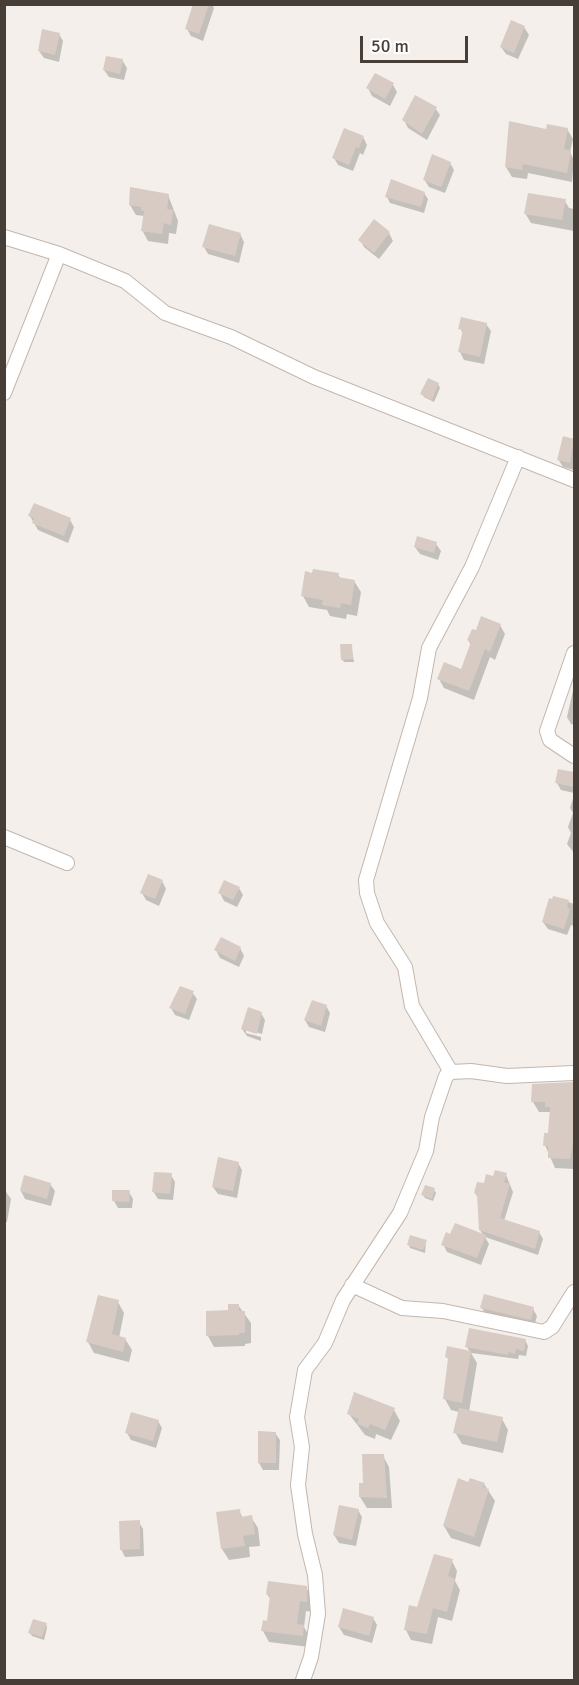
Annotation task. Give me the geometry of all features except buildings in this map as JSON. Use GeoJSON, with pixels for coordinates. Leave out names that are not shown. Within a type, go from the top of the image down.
{"type":"FeatureCollection","features":[{"type":"Feature","properties":{"kind":"street"},"geometry":{"type":"LineString","coordinates":[[4,237],[125,280],[165,313],[231,337],[342,389],[401,410],[574,480]]}},
{"type":"Feature","properties":{"kind":"street"},"geometry":{"type":"LineString","coordinates":[[4,393],[59,255]]}},
{"type":"Feature","properties":{"kind":"street"},"geometry":{"type":"LineString","coordinates":[[451,1072],[412,1006],[405,967],[377,923],[367,893],[366,880],[420,698],[429,648],[472,567],[518,457]]}},
{"type":"Feature","properties":{"kind":"street"},"geometry":{"type":"LineString","coordinates":[[574,653],[547,731],[550,740],[574,756]]}},
{"type":"Feature","properties":{"kind":"street"},"geometry":{"type":"LineString","coordinates":[[4,837],[67,863]]}},
{"type":"Feature","properties":{"kind":"street"},"geometry":{"type":"LineString","coordinates":[[451,1072],[535,1076],[574,1072]]}},
{"type":"Feature","properties":{"kind":"street"},"geometry":{"type":"LineString","coordinates":[[303,1680],[311,1657],[318,1614],[315,1575],[304,1534],[298,1485],[302,1447],[297,1418],[304,1370],[324,1343],[343,1300],[400,1213],[426,1151],[432,1117],[443,1082],[451,1072]]}},
{"type":"Feature","properties":{"kind":"street"},"geometry":{"type":"LineString","coordinates":[[352,1286],[402,1308],[443,1311],[544,1332],[552,1327],[574,1292]]}}]}
